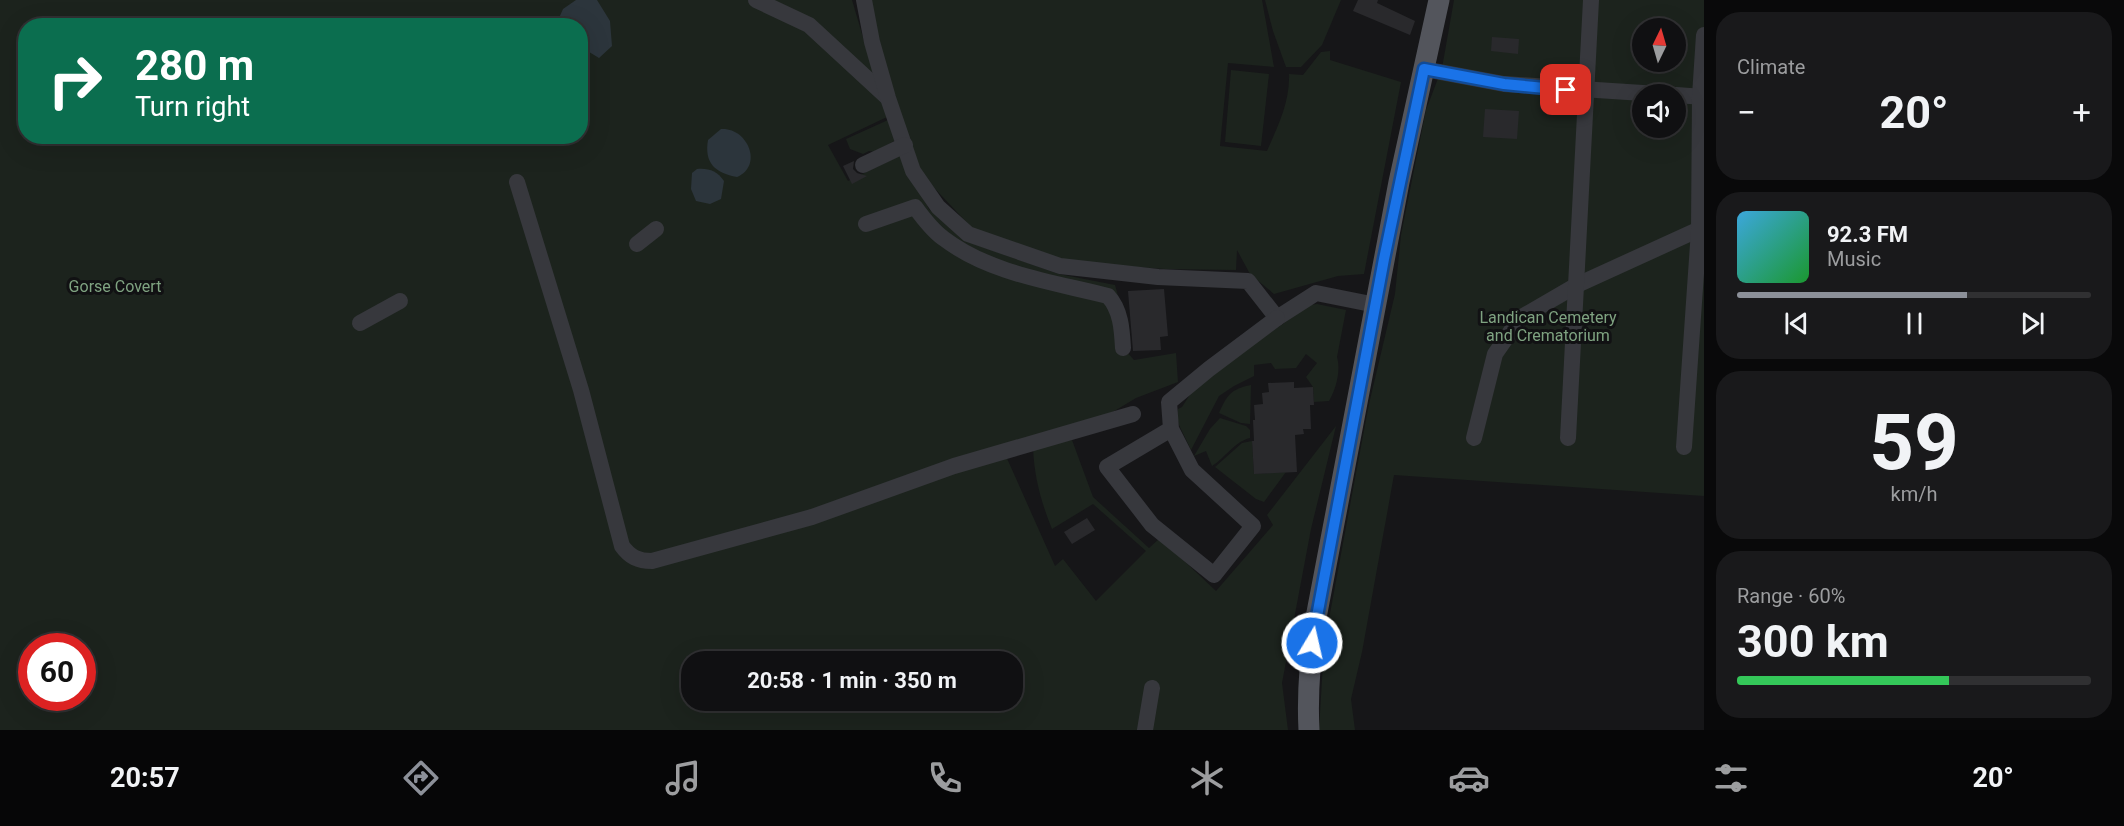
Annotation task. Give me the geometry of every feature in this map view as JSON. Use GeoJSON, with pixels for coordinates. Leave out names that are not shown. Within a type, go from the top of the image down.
{"type":"FeatureCollection","features":[{"type":"Feature","properties":{"kind":"main road"},"geometry":{"type":"LineString","coordinates":[[1310,730],[1309,672],[1315,623],[1399,182],[1439,0]]}},
{"type":"Feature","properties":{"kind":"lane"},"geometry":{"type":"LineString","coordinates":[[756,0],[809,25],[888,98]]}},
{"type":"Feature","properties":{"kind":"lane"},"geometry":{"type":"LineString","coordinates":[[864,0],[872,42],[888,98],[913,171],[938,207],[968,234],[1060,266],[1158,277],[1248,281],[1277,318]]}},
{"type":"Feature","properties":{"kind":"lane"},"geometry":{"type":"LineString","coordinates":[[1568,438],[1591,0]]}},
{"type":"Feature","properties":{"kind":"lane"},"geometry":{"type":"LineString","coordinates":[[1684,447],[1701,228],[1704,35]]}},
{"type":"Feature","properties":{"kind":"lane"},"geometry":{"type":"LineString","coordinates":[[1424,69],[1504,84],[1632,93]]}},
{"type":"Feature","properties":{"kind":"lane"},"geometry":{"type":"LineString","coordinates":[[1704,76],[1702,97],[1702,153],[1704,159]]}},
{"type":"Feature","properties":{"kind":"lane"},"geometry":{"type":"LineString","coordinates":[[1686,96],[1702,97]]}},
{"type":"Feature","properties":{"kind":"lane"},"geometry":{"type":"LineString","coordinates":[[863,165],[905,146]]}},
{"type":"Feature","properties":{"kind":"lane"},"geometry":{"type":"LineString","coordinates":[[517,182],[581,390],[622,546],[627,553],[642,561],[652,561],[812,517],[954,466],[1133,414]]}},
{"type":"Feature","properties":{"kind":"lane"},"geometry":{"type":"LineString","coordinates":[[866,224],[915,207],[942,238],[975,258],[1040,280],[1108,296],[1115,303],[1119,315],[1123,348]]}},
{"type":"Feature","properties":{"kind":"lane"},"geometry":{"type":"LineString","coordinates":[[1474,438],[1495,354],[1520,318],[1576,285],[1701,228]]}},
{"type":"Feature","properties":{"kind":"lane"},"geometry":{"type":"LineString","coordinates":[[637,244],[656,229]]}},
{"type":"Feature","properties":{"kind":"lane"},"geometry":{"type":"LineString","coordinates":[[1171,429],[1107,467],[1152,525],[1214,575],[1253,526],[1192,470],[1171,429],[1169,402],[1277,318],[1316,293],[1376,305]]}},
{"type":"Feature","properties":{"kind":"lane"},"geometry":{"type":"LineString","coordinates":[[360,323],[400,302]]}},
{"type":"Feature","properties":{"kind":"lane"},"geometry":{"type":"LineString","coordinates":[[1145,730],[1152,688]]}},
{"type":"Feature","properties":{"kind":"green space","name":"Gorse Covert"},"geometry":{"type":"Polygon","coordinates":[[[0,0],[756,0],[798,24],[880,97],[887,117],[828,145],[848,181],[901,155],[929,209],[963,240],[1059,274],[1115,285],[1124,318],[1127,352],[1134,360],[1176,353],[1178,382],[1136,398],[1106,416],[1001,445],[1055,566],[1063,559],[1096,601],[1146,551],[1093,504],[1052,529],[1039,489],[1033,447],[1072,440],[1093,497],[1149,548],[1160,538],[1216,591],[1273,525],[1267,515],[1336,426],[1311,529],[1282,683],[1288,730],[0,730],[0,0]]]}},
{"type":"Feature","properties":{"kind":"green space"},"geometry":{"type":"Polygon","coordinates":[[[761,0],[852,0],[877,85],[761,0]]]}},
{"type":"Feature","properties":{"kind":"green space"},"geometry":{"type":"Polygon","coordinates":[[[867,0],[1262,0],[1274,67],[1228,63],[1220,146],[1267,151],[1288,94],[1289,74],[1303,75],[1321,52],[1330,51],[1330,60],[1401,82],[1364,274],[1338,276],[1274,294],[1250,274],[1237,250],[1236,270],[1165,269],[1064,262],[972,228],[923,176],[880,60],[867,0]]]}},
{"type":"Feature","properties":{"kind":"green space"},"geometry":{"type":"Polygon","coordinates":[[[1265,0],[1341,0],[1322,45],[1301,67],[1286,67],[1265,0]]]}},
{"type":"Feature","properties":{"kind":"green space","name":"Landican Cemetery and Crematorium"},"geometry":{"type":"Polygon","coordinates":[[[1454,0],[1704,0],[1704,496],[1394,475],[1362,652],[1351,699],[1355,730],[1319,730],[1324,646],[1369,404],[1395,294],[1401,235],[1426,110],[1442,68],[1454,0]]]}},
{"type":"Feature","properties":{"kind":"green space"},"geometry":{"type":"Polygon","coordinates":[[[1231,70],[1269,74],[1261,146],[1225,142],[1231,70]]]}},
{"type":"Feature","properties":{"kind":"green space"},"geometry":{"type":"Polygon","coordinates":[[[888,120],[896,140],[875,152],[869,151],[863,154],[850,149],[846,139],[888,120]]]}},
{"type":"Feature","properties":{"kind":"green space"},"geometry":{"type":"Polygon","coordinates":[[[1317,304],[1346,310],[1337,357],[1337,380],[1329,401],[1314,402],[1313,387],[1306,377],[1317,363],[1306,354],[1296,368],[1275,369],[1271,363],[1254,365],[1254,376],[1219,396],[1191,450],[1177,417],[1178,409],[1182,407],[1191,393],[1248,348],[1310,305],[1317,304]]]}},
{"type":"Feature","properties":{"kind":"green space"},"geometry":{"type":"Polygon","coordinates":[[[1251,385],[1250,424],[1241,423],[1219,413],[1230,394],[1251,385]]]}},
{"type":"Feature","properties":{"kind":"green space"},"geometry":{"type":"Polygon","coordinates":[[[1220,418],[1246,426],[1250,430],[1250,438],[1239,443],[1212,466],[1206,451],[1194,456],[1210,429],[1220,418]]]}},
{"type":"Feature","properties":{"kind":"green space"},"geometry":{"type":"Polygon","coordinates":[[[1252,441],[1254,474],[1286,472],[1264,502],[1256,499],[1215,467],[1242,443],[1252,441]]]}},
{"type":"Feature","properties":{"kind":"shaded area"},"geometry":{"type":"Polygon","coordinates":[[[576,0],[597,0],[610,21],[612,46],[599,58],[588,51],[588,18],[559,18],[563,9],[576,0]]]}},
{"type":"Feature","properties":{"kind":"shaded area"},"geometry":{"type":"Polygon","coordinates":[[[721,129],[738,134],[749,148],[750,164],[737,177],[717,170],[708,155],[708,140],[721,129]]]}},
{"type":"Feature","properties":{"kind":"shaded area"},"geometry":{"type":"Polygon","coordinates":[[[697,169],[712,171],[724,181],[721,199],[710,204],[696,201],[691,189],[692,173],[697,169]]]}},
{"type":"Feature","properties":{"kind":"building"},"geometry":{"type":"Polygon","coordinates":[[[1358,0],[1378,0],[1377,3],[1415,21],[1410,35],[1353,11],[1358,0]]]}},
{"type":"Feature","properties":{"kind":"building"},"geometry":{"type":"Polygon","coordinates":[[[1492,37],[1519,39],[1518,54],[1491,51],[1492,37]]]}},
{"type":"Feature","properties":{"kind":"building"},"geometry":{"type":"Polygon","coordinates":[[[1485,109],[1519,111],[1517,139],[1483,137],[1485,109]]]}},
{"type":"Feature","properties":{"kind":"building"},"geometry":{"type":"Polygon","coordinates":[[[854,161],[853,169],[867,176],[852,184],[843,166],[854,161]]]}},
{"type":"Feature","properties":{"kind":"building"},"geometry":{"type":"Polygon","coordinates":[[[1164,289],[1168,336],[1160,337],[1161,350],[1133,351],[1128,291],[1164,289]]]}},
{"type":"Feature","properties":{"kind":"building"},"geometry":{"type":"Polygon","coordinates":[[[1294,382],[1294,388],[1313,387],[1314,405],[1310,405],[1311,429],[1303,429],[1304,434],[1295,435],[1297,472],[1254,474],[1252,441],[1254,441],[1254,405],[1263,404],[1262,393],[1269,392],[1268,383],[1294,382]]]}},
{"type":"Feature","properties":{"kind":"building"},"geometry":{"type":"Polygon","coordinates":[[[1087,518],[1095,530],[1072,544],[1064,532],[1087,518]]]}},
{"type":"Feature","properties":{"kind":"route"},"geometry":{"type":"LineString","coordinates":[[1312,643],[1384,259],[1424,69],[1504,84],[1566,90]]}}]}
